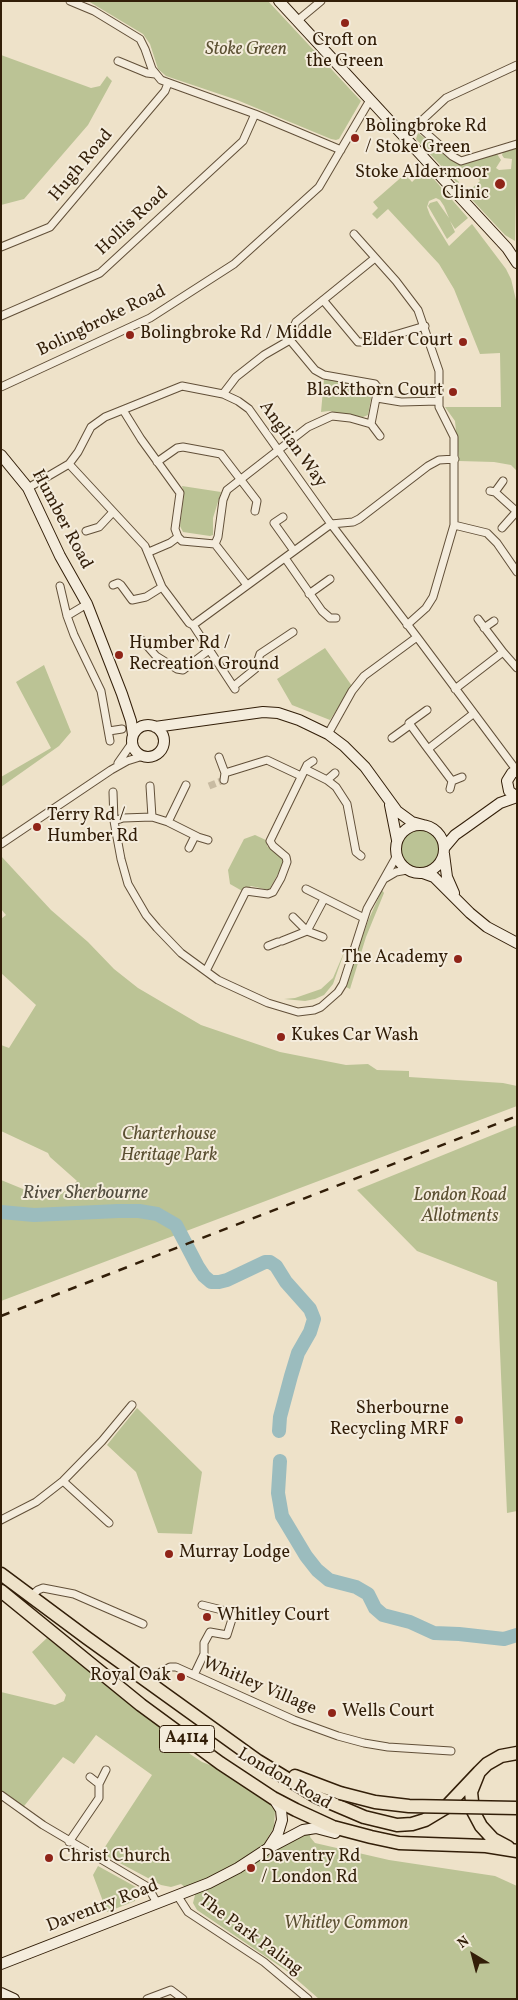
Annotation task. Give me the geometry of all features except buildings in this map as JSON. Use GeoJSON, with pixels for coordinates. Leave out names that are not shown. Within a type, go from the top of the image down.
{"type":"FeatureCollection","features":[{"type":"Feature","properties":{"kind":"highway","name":"London Road"},"geometry":{"type":"LineString","coordinates":[[1,1574],[30,1597],[258,1761],[317,1797],[364,1817],[397,1825],[419,1822],[439,1812],[454,1800],[479,1772],[496,1758],[517,1753]]}},
{"type":"Feature","properties":{"kind":"highway","name":"London Road"},"geometry":{"type":"LineString","coordinates":[[1,1591],[141,1705],[220,1763],[273,1798],[333,1827],[370,1837],[399,1842],[486,1846],[517,1851]]}},
{"type":"Feature","properties":{"kind":"highway","name":"London Road"},"geometry":{"type":"LineString","coordinates":[[258,1761],[340,1793],[376,1802],[409,1806],[517,1808]]}},
{"type":"Feature","properties":{"kind":"highway"},"geometry":{"type":"LineString","coordinates":[[479,1772],[472,1792],[472,1806],[475,1816],[489,1835],[517,1851]]}},
{"type":"Feature","properties":{"kind":"highway"},"geometry":{"type":"LineString","coordinates":[[486,1846],[492,1851],[517,1860]]}},
{"type":"Feature","properties":{"kind":"main road"},"geometry":{"type":"LineString","coordinates":[[279,1],[516,259]]}},
{"type":"Feature","properties":{"kind":"main road","name":"Humber Road"},"geometry":{"type":"LineString","coordinates":[[1,454],[28,488],[61,557],[87,604],[122,694],[132,739]]}},
{"type":"Feature","properties":{"kind":"main road","name":"Humber Road"},"geometry":{"type":"LineString","coordinates":[[122,694],[138,718],[151,726]]}},
{"type":"Feature","properties":{"kind":"main road"},"geometry":{"type":"LineString","coordinates":[[190,723],[174,732],[164,742],[158,753],[152,757],[143,756],[134,750],[132,739],[139,728],[190,723],[219,717],[263,712],[289,716],[328,734],[344,746],[365,767],[388,800],[405,818],[445,832],[465,828]]}},
{"type":"Feature","properties":{"kind":"main road"},"geometry":{"type":"LineString","coordinates":[[151,726],[161,733],[164,742]]}},
{"type":"Feature","properties":{"kind":"main road"},"geometry":{"type":"LineString","coordinates":[[494,808],[505,794],[509,778],[517,770]]}},
{"type":"Feature","properties":{"kind":"main road"},"geometry":{"type":"LineString","coordinates":[[423,873],[435,868],[441,861],[444,851],[455,835],[494,808],[517,797],[510,792],[508,786]]}},
{"type":"Feature","properties":{"kind":"main road"},"geometry":{"type":"LineString","coordinates":[[388,800],[393,812],[397,840],[396,853],[399,861],[407,870],[434,877],[470,913],[488,927],[517,943]]}},
{"type":"Feature","properties":{"kind":"main road"},"geometry":{"type":"LineString","coordinates":[[397,840],[410,827],[428,827],[442,838],[447,877],[457,899]]}},
{"type":"Feature","properties":{"kind":"main road","name":"Daventry Road"},"geometry":{"type":"LineString","coordinates":[[267,1849],[278,1834],[282,1820],[280,1807],[273,1798]]}},
{"type":"Feature","properties":{"kind":"main road","name":"Daventry Road"},"geometry":{"type":"LineString","coordinates":[[1,1964],[177,1895],[238,1868],[292,1835],[312,1828],[357,1838],[399,1842]]}},
{"type":"Feature","properties":{"kind":"main road"},"geometry":{"type":"LineString","coordinates":[[1,1993],[14,1999]]}},
{"type":"Feature","properties":{"kind":"street"},"geometry":{"type":"LineString","coordinates":[[70,1],[94,11],[140,39],[155,74]]}},
{"type":"Feature","properties":{"kind":"street"},"geometry":{"type":"LineString","coordinates":[[297,21],[321,1]]}},
{"type":"Feature","properties":{"kind":"street"},"geometry":{"type":"LineString","coordinates":[[118,61],[147,73],[155,74],[168,83],[255,114],[341,150]]}},
{"type":"Feature","properties":{"kind":"street"},"geometry":{"type":"LineString","coordinates":[[404,137],[446,98],[517,65]]}},
{"type":"Feature","properties":{"kind":"street","name":"Hugh Road"},"geometry":{"type":"LineString","coordinates":[[1,247],[50,228],[165,91],[168,83]]}},
{"type":"Feature","properties":{"kind":"street","name":"Bolingbroke Road"},"geometry":{"type":"LineString","coordinates":[[1,388],[150,318],[234,264],[319,187],[370,100]]}},
{"type":"Feature","properties":{"kind":"street","name":"Hollis Road"},"geometry":{"type":"LineString","coordinates":[[1,316],[100,273],[243,141],[255,114]]}},
{"type":"Feature","properties":{"kind":"street"},"geometry":{"type":"LineString","coordinates":[[416,124],[452,156],[461,161],[517,144]]}},
{"type":"Feature","properties":{"kind":"street"},"geometry":{"type":"LineString","coordinates":[[354,234],[415,304],[425,326],[439,371],[439,407],[454,437],[454,525],[433,597],[426,608],[408,625]]}},
{"type":"Feature","properties":{"kind":"street"},"geometry":{"type":"LineString","coordinates":[[371,424],[378,388],[375,384],[324,375],[315,370],[290,340],[296,322],[376,258]]}},
{"type":"Feature","properties":{"kind":"street"},"geometry":{"type":"LineString","coordinates":[[323,300],[358,342],[371,342],[425,326]]}},
{"type":"Feature","properties":{"kind":"street"},"geometry":{"type":"LineString","coordinates":[[223,394],[236,377],[264,355],[290,340]]}},
{"type":"Feature","properties":{"kind":"street","name":"Anglian Way"},"geometry":{"type":"LineString","coordinates":[[28,488],[69,464],[78,452],[90,427],[105,417],[182,386],[223,394],[238,401],[249,409],[331,524],[455,689]]}},
{"type":"Feature","properties":{"kind":"street"},"geometry":{"type":"LineString","coordinates":[[377,398],[400,402],[438,401]]}},
{"type":"Feature","properties":{"kind":"street"},"geometry":{"type":"LineString","coordinates":[[123,410],[180,493],[175,529],[178,537],[182,541],[215,544],[247,585]]}},
{"type":"Feature","properties":{"kind":"street"},"geometry":{"type":"LineString","coordinates":[[215,544],[218,537],[224,494],[241,478],[308,427],[332,416],[356,419],[371,424],[380,436]]}},
{"type":"Feature","properties":{"kind":"street"},"geometry":{"type":"LineString","coordinates":[[157,462],[182,447],[218,452],[224,456],[257,500],[255,512]]}},
{"type":"Feature","properties":{"kind":"street"},"geometry":{"type":"LineString","coordinates":[[193,625],[331,524],[353,522],[360,519],[428,466],[439,460],[455,458]]}},
{"type":"Feature","properties":{"kind":"street"},"geometry":{"type":"LineString","coordinates":[[69,464],[112,512],[141,540],[149,552],[162,587],[189,623],[193,625],[235,687],[255,669],[260,654],[293,632]]}},
{"type":"Feature","properties":{"kind":"street"},"geometry":{"type":"LineString","coordinates":[[502,528],[516,511],[492,491],[503,481]]}},
{"type":"Feature","properties":{"kind":"street"},"geometry":{"type":"LineString","coordinates":[[86,531],[99,527],[112,512]]}},
{"type":"Feature","properties":{"kind":"street"},"geometry":{"type":"LineString","coordinates":[[282,517],[274,523],[294,551]]}},
{"type":"Feature","properties":{"kind":"street"},"geometry":{"type":"LineString","coordinates":[[454,525],[487,533],[497,543],[517,572]]}},
{"type":"Feature","properties":{"kind":"street"},"geometry":{"type":"LineString","coordinates":[[149,552],[170,543],[178,537]]}},
{"type":"Feature","properties":{"kind":"street"},"geometry":{"type":"LineString","coordinates":[[285,558],[322,611],[330,618],[336,618]]}},
{"type":"Feature","properties":{"kind":"street"},"geometry":{"type":"LineString","coordinates":[[309,594],[330,579]]}},
{"type":"Feature","properties":{"kind":"street"},"geometry":{"type":"LineString","coordinates":[[113,585],[118,583],[121,585],[132,600],[146,597],[162,587]]}},
{"type":"Feature","properties":{"kind":"street","name":"Humber Road"},"geometry":{"type":"LineString","coordinates":[[60,586],[67,616],[101,691],[110,742]]}},
{"type":"Feature","properties":{"kind":"street"},"geometry":{"type":"LineString","coordinates":[[67,616],[87,604]]}},
{"type":"Feature","properties":{"kind":"street"},"geometry":{"type":"LineString","coordinates":[[478,620],[517,668]]}},
{"type":"Feature","properties":{"kind":"street"},"geometry":{"type":"LineString","coordinates":[[484,628],[494,620]]}},
{"type":"Feature","properties":{"kind":"street"},"geometry":{"type":"LineString","coordinates":[[328,734],[352,692],[364,676],[417,637]]}},
{"type":"Feature","properties":{"kind":"street"},"geometry":{"type":"LineString","coordinates":[[142,640],[156,656],[177,669],[183,670],[209,650]]}},
{"type":"Feature","properties":{"kind":"street"},"geometry":{"type":"LineString","coordinates":[[503,652],[455,689],[517,770]]}},
{"type":"Feature","properties":{"kind":"street"},"geometry":{"type":"LineString","coordinates":[[392,738],[427,710]]}},
{"type":"Feature","properties":{"kind":"street"},"geometry":{"type":"LineString","coordinates":[[428,749],[473,714]]}},
{"type":"Feature","properties":{"kind":"street"},"geometry":{"type":"LineString","coordinates":[[410,725],[452,781]]}},
{"type":"Feature","properties":{"kind":"street"},"geometry":{"type":"LineString","coordinates":[[109,731],[122,729]]}},
{"type":"Feature","properties":{"kind":"street"},"geometry":{"type":"LineString","coordinates":[[111,770],[126,754],[132,739]]}},
{"type":"Feature","properties":{"kind":"street"},"geometry":{"type":"LineString","coordinates":[[1,844],[111,770],[127,761],[143,756]]}},
{"type":"Feature","properties":{"kind":"street"},"geometry":{"type":"LineString","coordinates":[[220,757],[224,776],[267,760],[327,780],[336,787],[347,804],[356,852],[362,856]]}},
{"type":"Feature","properties":{"kind":"street"},"geometry":{"type":"LineString","coordinates":[[206,971],[246,891],[268,894],[273,892],[281,878],[287,862],[286,857],[270,841],[303,773],[313,761]]}},
{"type":"Feature","properties":{"kind":"street"},"geometry":{"type":"LineString","coordinates":[[327,780],[335,773]]}},
{"type":"Feature","properties":{"kind":"street"},"geometry":{"type":"LineString","coordinates":[[452,781],[462,777]]}},
{"type":"Feature","properties":{"kind":"street"},"geometry":{"type":"LineString","coordinates":[[450,789],[452,781]]}},
{"type":"Feature","properties":{"kind":"street"},"geometry":{"type":"LineString","coordinates":[[168,822],[186,785]]}},
{"type":"Feature","properties":{"kind":"street"},"geometry":{"type":"LineString","coordinates":[[150,786],[152,817]]}},
{"type":"Feature","properties":{"kind":"street"},"geometry":{"type":"LineString","coordinates":[[113,792],[114,821],[121,859],[128,884],[146,914],[181,953],[206,971],[239,991],[273,1005],[298,1012],[314,1010],[331,1000],[338,992],[364,918],[396,853]]}},
{"type":"Feature","properties":{"kind":"street"},"geometry":{"type":"LineString","coordinates":[[114,821],[123,818],[152,817],[208,840]]}},
{"type":"Feature","properties":{"kind":"street"},"geometry":{"type":"LineString","coordinates":[[189,848],[195,836]]}},
{"type":"Feature","properties":{"kind":"street"},"geometry":{"type":"LineString","coordinates":[[384,879],[396,872],[407,870]]}},
{"type":"Feature","properties":{"kind":"street"},"geometry":{"type":"LineString","coordinates":[[306,890],[364,918]]}},
{"type":"Feature","properties":{"kind":"street"},"geometry":{"type":"LineString","coordinates":[[268,946],[307,931],[324,899]]}},
{"type":"Feature","properties":{"kind":"street"},"geometry":{"type":"LineString","coordinates":[[293,917],[307,931],[323,937]]}},
{"type":"Feature","properties":{"kind":"street"},"geometry":{"type":"LineString","coordinates":[[1,1520],[36,1502],[62,1481],[105,1438],[132,1405]]}},
{"type":"Feature","properties":{"kind":"street"},"geometry":{"type":"LineString","coordinates":[[62,1481],[109,1523]]}},
{"type":"Feature","properties":{"kind":"street"},"geometry":{"type":"LineString","coordinates":[[30,1597],[38,1590],[48,1588],[74,1594],[143,1624]]}},
{"type":"Feature","properties":{"kind":"street"},"geometry":{"type":"LineString","coordinates":[[194,1675],[204,1654],[204,1644],[210,1632],[228,1635],[233,1616],[230,1612],[202,1604]]}},
{"type":"Feature","properties":{"kind":"street","name":"Whitley Village"},"geometry":{"type":"LineString","coordinates":[[151,1683],[162,1672],[170,1667],[176,1667],[294,1720],[338,1736],[388,1747],[451,1751]]}},
{"type":"Feature","properties":{"kind":"street"},"geometry":{"type":"LineString","coordinates":[[69,1842],[99,1798],[99,1784],[106,1770]]}},
{"type":"Feature","properties":{"kind":"street"},"geometry":{"type":"LineString","coordinates":[[90,1778],[99,1784]]}},
{"type":"Feature","properties":{"kind":"street"},"geometry":{"type":"LineString","coordinates":[[1,1795],[69,1842],[148,1887],[157,1903]]}},
{"type":"Feature","properties":{"kind":"street","name":"The Park Paling"},"geometry":{"type":"LineString","coordinates":[[177,1895],[188,1912],[264,1962],[308,1999]]}},
{"type":"Feature","properties":{"kind":"street"},"geometry":{"type":"LineString","coordinates":[[147,1999],[171,1990],[183,1999]]}},
{"type":"Feature","properties":{"kind":"green space","name":"Stoke Green"},"geometry":{"type":"Polygon","coordinates":[[[88,1],[268,1],[361,101],[339,139],[331,139],[237,100],[166,76],[158,69],[150,44],[143,34],[88,1]]]}},
{"type":"Feature","properties":{"kind":"green space"},"geometry":{"type":"Polygon","coordinates":[[[1,55],[91,88],[100,86],[107,76],[112,81],[88,125],[24,199],[1,205],[1,55]]]}},
{"type":"Feature","properties":{"kind":"green space"},"geometry":{"type":"Polygon","coordinates":[[[418,133],[460,165],[497,154],[501,160],[496,168],[499,170],[511,169],[512,159],[504,158],[502,155],[503,152],[517,147],[515,241],[505,235],[461,188],[463,187],[468,192],[480,181],[467,166],[454,177],[459,182],[458,184],[416,139],[418,133]]]}},
{"type":"Feature","properties":{"kind":"green space"},"geometry":{"type":"Polygon","coordinates":[[[425,169],[468,218],[455,229],[450,221],[455,232],[447,239],[428,206],[430,203],[437,201],[449,218],[444,206],[436,198],[429,201],[427,207],[430,215],[449,246],[472,224],[506,269],[511,279],[517,304],[517,471],[511,465],[494,462],[459,461],[455,421],[445,407],[501,407],[500,353],[480,354],[454,289],[439,264],[388,209],[377,219],[372,214],[378,208],[373,202],[405,174],[412,182],[425,169]]]}},
{"type":"Feature","properties":{"kind":"green space"},"geometry":{"type":"Polygon","coordinates":[[[324,379],[370,386],[373,389],[368,415],[363,417],[329,411],[321,412],[324,379]]]}},
{"type":"Feature","properties":{"kind":"green space"},"geometry":{"type":"Polygon","coordinates":[[[182,486],[221,492],[213,518],[213,535],[183,532],[180,526],[184,494],[182,486]]]}},
{"type":"Feature","properties":{"kind":"green space"},"geometry":{"type":"Polygon","coordinates":[[[325,648],[352,686],[330,720],[292,705],[277,679],[325,648]]]}},
{"type":"Feature","properties":{"kind":"green space"},"geometry":{"type":"Polygon","coordinates":[[[44,665],[71,732],[59,746],[1,787],[1,777],[51,748],[16,682],[44,665]]]}},
{"type":"Feature","properties":{"kind":"green space"},"geometry":{"type":"Polygon","coordinates":[[[420,830],[433,836],[439,849],[433,862],[420,868],[407,862],[401,849],[407,836],[420,830]]]}},
{"type":"Feature","properties":{"kind":"green space"},"geometry":{"type":"Polygon","coordinates":[[[255,835],[268,841],[267,846],[282,857],[284,863],[269,890],[251,886],[244,892],[230,884],[228,870],[244,839],[255,835]]]}},
{"type":"Feature","properties":{"kind":"green space","name":"Charterhouse Heritage Park"},"geometry":{"type":"Polygon","coordinates":[[[1,856],[51,910],[88,942],[114,969],[138,988],[201,1025],[280,1052],[346,1065],[368,1064],[377,1070],[409,1071],[409,1077],[503,1083],[517,1086],[517,1106],[1,1301],[1,1180],[54,1200],[77,1181],[48,1153],[1,1131],[1,1045],[9,1048],[36,1005],[1,973],[1,919],[6,915],[1,909],[1,856]]]}},
{"type":"Feature","properties":{"kind":"green space"},"geometry":{"type":"Polygon","coordinates":[[[382,890],[384,893],[366,937],[350,989],[346,987],[357,952],[382,890]]]}},
{"type":"Feature","properties":{"kind":"green space"},"geometry":{"type":"Polygon","coordinates":[[[345,950],[333,984],[324,995],[305,1001],[284,999],[295,998],[321,989],[333,978],[345,950]]]}},
{"type":"Feature","properties":{"kind":"green space","name":"London Road Allotments"},"geometry":{"type":"Polygon","coordinates":[[[517,1125],[517,1511],[507,1513],[497,1282],[417,1251],[357,1190],[517,1125]]]}},
{"type":"Feature","properties":{"kind":"green space"},"geometry":{"type":"Polygon","coordinates":[[[137,1408],[202,1472],[192,1534],[158,1533],[136,1472],[107,1445],[137,1408]]]}},
{"type":"Feature","properties":{"kind":"green space","name":"Whitley Common"},"geometry":{"type":"Polygon","coordinates":[[[47,1638],[177,1738],[190,1754],[202,1762],[218,1768],[270,1803],[275,1811],[274,1827],[263,1846],[271,1853],[311,1832],[310,1837],[315,1843],[389,1860],[495,1876],[517,1886],[517,1999],[319,1999],[287,1971],[197,1910],[193,1903],[195,1895],[181,1884],[171,1887],[161,1885],[101,1853],[152,1775],[96,1735],[74,1764],[63,1757],[21,1810],[1,1795],[1,1692],[55,1705],[64,1701],[66,1695],[32,1652],[47,1638]]]}},
{"type":"Feature","properties":{"kind":"green space"},"geometry":{"type":"Polygon","coordinates":[[[98,1866],[136,1887],[135,1901],[107,1912],[93,1875],[98,1866]]]}},
{"type":"Feature","properties":{"kind":"waterway","name":"River Sherbourne"},"geometry":{"type":"LineString","coordinates":[[1,1212],[34,1215],[139,1211],[157,1214],[176,1225],[198,1267],[211,1282],[227,1280],[265,1262],[270,1262],[276,1266],[286,1282],[310,1309],[314,1319],[310,1332],[298,1353],[280,1417],[279,1431]]}},
{"type":"Feature","properties":{"kind":"waterway","name":"River Sherbourne"},"geometry":{"type":"LineString","coordinates":[[280,1461],[278,1493],[282,1516],[306,1556],[317,1570],[329,1580],[356,1587],[368,1594],[375,1608],[383,1615],[410,1622],[434,1633],[504,1639],[517,1635]]}},
{"type":"Feature","properties":{"kind":"tunnel"},"geometry":{"type":"LineString","coordinates":[[209,786],[224,780]]}},
{"type":"Feature","properties":{"kind":"railway"},"geometry":{"type":"LineString","coordinates":[[1,1316],[517,1116]]}},
{"type":"Feature","properties":{"kind":"place","name":"Croft on the Green"},"geometry":{"type":"Point","coordinates":[345,23]}},
{"type":"Feature","properties":{"kind":"place","name":"Bolingbroke Rd / Stoke Green"},"geometry":{"type":"Point","coordinates":[355,138]}},
{"type":"Feature","properties":{"kind":"place","name":"Stoke Aldermoor Clinic"},"geometry":{"type":"Point","coordinates":[500,184]}},
{"type":"Feature","properties":{"kind":"place","name":"Bolingbroke Rd / Middle"},"geometry":{"type":"Point","coordinates":[130,335]}},
{"type":"Feature","properties":{"kind":"place","name":"Elder Court"},"geometry":{"type":"Point","coordinates":[463,342]}},
{"type":"Feature","properties":{"kind":"place","name":"Blackthorn Court"},"geometry":{"type":"Point","coordinates":[453,392]}},
{"type":"Feature","properties":{"kind":"place","name":"Humber Rd / Recreation Ground"},"geometry":{"type":"Point","coordinates":[119,655]}},
{"type":"Feature","properties":{"kind":"place","name":"Terry Rd / Humber Rd"},"geometry":{"type":"Point","coordinates":[37,827]}},
{"type":"Feature","properties":{"kind":"place","name":"The Academy"},"geometry":{"type":"Point","coordinates":[458,959]}},
{"type":"Feature","properties":{"kind":"place","name":"Kukes Car Wash"},"geometry":{"type":"Point","coordinates":[281,1037]}},
{"type":"Feature","properties":{"kind":"place","name":"Sherbourne Recycling MRF"},"geometry":{"type":"Point","coordinates":[459,1420]}},
{"type":"Feature","properties":{"kind":"place","name":"Murray Lodge"},"geometry":{"type":"Point","coordinates":[169,1554]}},
{"type":"Feature","properties":{"kind":"place","name":"Whitley Court"},"geometry":{"type":"Point","coordinates":[207,1617]}},
{"type":"Feature","properties":{"kind":"place","name":"Royal Oak"},"geometry":{"type":"Point","coordinates":[181,1677]}},
{"type":"Feature","properties":{"kind":"place","name":"Wells Court"},"geometry":{"type":"Point","coordinates":[332,1713]}},
{"type":"Feature","properties":{"kind":"place","name":"Christ Church"},"geometry":{"type":"Point","coordinates":[49,1858]}},
{"type":"Feature","properties":{"kind":"place","name":"Daventry Rd / London Rd"},"geometry":{"type":"Point","coordinates":[251,1868]}}]}
